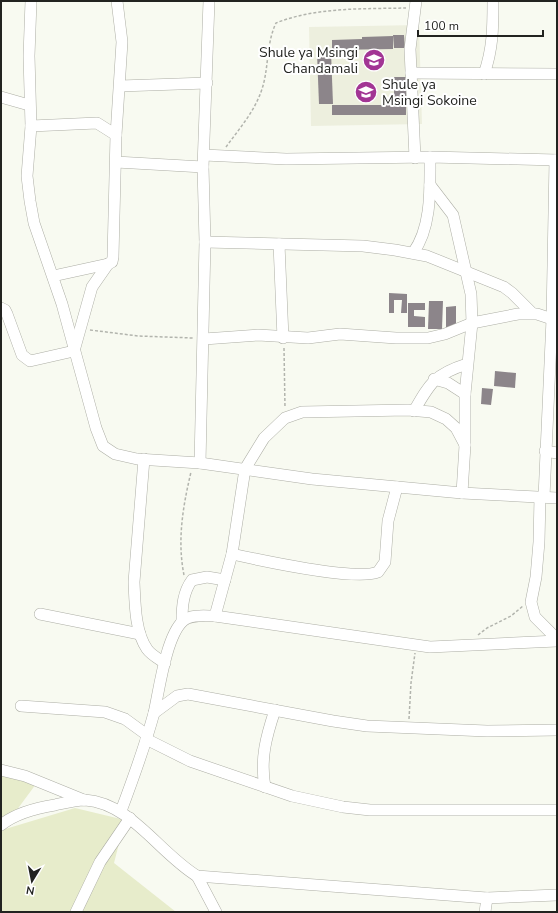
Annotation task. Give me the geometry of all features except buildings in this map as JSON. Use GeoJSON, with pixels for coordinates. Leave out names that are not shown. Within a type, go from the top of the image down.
{"type":"FeatureCollection","features":[{"type":"Feature","properties":{"kind":"street"},"geometry":{"type":"LineString","coordinates":[[31,1],[29,105],[31,126],[28,176],[30,201],[34,223],[54,276],[96,428],[103,446],[115,454],[144,459],[245,468],[312,478],[397,487],[462,493],[557,498]]}},
{"type":"Feature","properties":{"kind":"street"},"geometry":{"type":"LineString","coordinates":[[74,351],[92,287],[108,264],[112,262],[113,257],[116,135],[122,42],[116,1]]}},
{"type":"Feature","properties":{"kind":"street"},"geometry":{"type":"LineString","coordinates":[[196,463],[204,339],[205,242],[203,167],[209,1]]}},
{"type":"Feature","properties":{"kind":"street"},"geometry":{"type":"LineString","coordinates":[[484,74],[493,36],[493,1]]}},
{"type":"Feature","properties":{"kind":"street"},"geometry":{"type":"LineString","coordinates":[[415,158],[410,48],[416,4]]}},
{"type":"Feature","properties":{"kind":"street"},"geometry":{"type":"LineString","coordinates":[[411,73],[557,74]]}},
{"type":"Feature","properties":{"kind":"street"},"geometry":{"type":"LineString","coordinates":[[120,86],[207,83]]}},
{"type":"Feature","properties":{"kind":"street"},"geometry":{"type":"LineString","coordinates":[[1,97],[29,105]]}},
{"type":"Feature","properties":{"kind":"street"},"geometry":{"type":"LineString","coordinates":[[31,126],[97,123],[112,114],[118,105]]}},
{"type":"Feature","properties":{"kind":"street"},"geometry":{"type":"LineString","coordinates":[[97,123],[116,135]]}},
{"type":"Feature","properties":{"kind":"street"},"geometry":{"type":"LineString","coordinates":[[204,155],[286,159],[430,158],[556,160],[554,319],[540,542],[531,602],[535,617],[557,640]]}},
{"type":"Feature","properties":{"kind":"street"},"geometry":{"type":"LineString","coordinates":[[413,253],[418,246],[424,229],[430,185],[430,158]]}},
{"type":"Feature","properties":{"kind":"street"},"geometry":{"type":"LineString","coordinates":[[116,162],[203,167]]}},
{"type":"Feature","properties":{"kind":"street"},"geometry":{"type":"LineString","coordinates":[[430,185],[453,215],[471,294],[472,323],[465,394],[465,445],[462,493]]}},
{"type":"Feature","properties":{"kind":"street"},"geometry":{"type":"LineString","coordinates":[[205,242],[363,246],[427,256],[504,288],[512,293],[532,313]]}},
{"type":"Feature","properties":{"kind":"street"},"geometry":{"type":"LineString","coordinates":[[279,244],[287,338]]}},
{"type":"Feature","properties":{"kind":"street"},"geometry":{"type":"LineString","coordinates":[[54,276],[108,264]]}},
{"type":"Feature","properties":{"kind":"street"},"geometry":{"type":"LineString","coordinates":[[1,308],[5,310],[7,314],[25,360],[30,361],[74,351]]}},
{"type":"Feature","properties":{"kind":"street"},"geometry":{"type":"LineString","coordinates":[[204,339],[258,335],[287,338],[308,338],[340,334],[396,338],[428,338],[445,334],[472,323],[518,314],[532,313],[554,319]]}},
{"type":"Feature","properties":{"kind":"street"},"geometry":{"type":"LineString","coordinates":[[414,411],[428,386],[434,379],[467,364]]}},
{"type":"Feature","properties":{"kind":"street"},"geometry":{"type":"LineString","coordinates":[[434,379],[448,383],[465,394]]}},
{"type":"Feature","properties":{"kind":"street"},"geometry":{"type":"LineString","coordinates":[[215,616],[232,554],[245,468],[264,438],[284,418],[302,412],[431,412],[446,420],[456,428],[465,445]]}},
{"type":"Feature","properties":{"kind":"street"},"geometry":{"type":"LineString","coordinates":[[545,451],[557,453]]}},
{"type":"Feature","properties":{"kind":"street"},"geometry":{"type":"LineString","coordinates":[[144,459],[134,582],[140,634],[148,650],[164,663]]}},
{"type":"Feature","properties":{"kind":"street"},"geometry":{"type":"LineString","coordinates":[[232,554],[304,568],[373,574],[381,569],[385,562],[388,521],[397,487]]}},
{"type":"Feature","properties":{"kind":"street"},"geometry":{"type":"LineString","coordinates":[[182,621],[182,608],[186,587],[192,580],[215,577],[225,580]]}},
{"type":"Feature","properties":{"kind":"street"},"geometry":{"type":"LineString","coordinates":[[40,614],[140,634]]}},
{"type":"Feature","properties":{"kind":"street"},"geometry":{"type":"LineString","coordinates":[[76,912],[100,862],[126,815],[154,713],[164,663],[174,633],[182,621],[190,617],[215,616],[430,647],[557,640]]}},
{"type":"Feature","properties":{"kind":"street"},"geometry":{"type":"LineString","coordinates":[[154,713],[177,696],[188,694],[367,726],[487,731],[557,730]]}},
{"type":"Feature","properties":{"kind":"street"},"geometry":{"type":"LineString","coordinates":[[21,706],[111,714],[125,720],[147,737],[190,761],[265,787],[314,801],[370,810],[557,810]]}},
{"type":"Feature","properties":{"kind":"street"},"geometry":{"type":"LineString","coordinates":[[265,787],[262,771],[263,748],[275,710]]}},
{"type":"Feature","properties":{"kind":"street"},"geometry":{"type":"LineString","coordinates":[[1,770],[25,776],[126,815],[182,865],[197,876],[216,912]]}},
{"type":"Feature","properties":{"kind":"street"},"geometry":{"type":"LineString","coordinates":[[1,825],[14,815],[46,806],[84,800]]}},
{"type":"Feature","properties":{"kind":"street"},"geometry":{"type":"LineString","coordinates":[[197,876],[486,898],[557,895]]}},
{"type":"Feature","properties":{"kind":"street"},"geometry":{"type":"LineString","coordinates":[[485,912],[486,898]]}},
{"type":"Feature","properties":{"kind":"path"},"geometry":{"type":"LineString","coordinates":[[219,156],[249,115],[259,96],[276,23],[286,19],[315,14],[416,4]]}},
{"type":"Feature","properties":{"kind":"path"},"geometry":{"type":"LineString","coordinates":[[80,329],[123,335],[204,339]]}},
{"type":"Feature","properties":{"kind":"path"},"geometry":{"type":"LineString","coordinates":[[284,418],[284,348],[287,338]]}},
{"type":"Feature","properties":{"kind":"path"},"geometry":{"type":"LineString","coordinates":[[186,587],[181,562],[180,539],[184,503],[196,463]]}},
{"type":"Feature","properties":{"kind":"path"},"geometry":{"type":"LineString","coordinates":[[468,646],[472,638],[487,628],[511,616],[532,596]]}},
{"type":"Feature","properties":{"kind":"path"},"geometry":{"type":"LineString","coordinates":[[408,727],[411,683],[416,646]]}},
{"type":"Feature","properties":{"kind":"shaded area"},"geometry":{"type":"Polygon","coordinates":[[[419,25],[422,124],[311,126],[309,27],[419,25]]]}},
{"type":"Feature","properties":{"kind":"green space"},"geometry":{"type":"Polygon","coordinates":[[[1,775],[36,784],[2,830],[75,808],[125,820],[114,863],[176,912],[1,912],[1,775]]]}},
{"type":"Feature","properties":{"kind":"place","name":"Shule ya Msingi Chandamali"},"geometry":{"type":"Point","coordinates":[374,60]}},
{"type":"Feature","properties":{"kind":"place","name":"Shule ya Msingi Sokoine"},"geometry":{"type":"Point","coordinates":[366,92]}}]}
